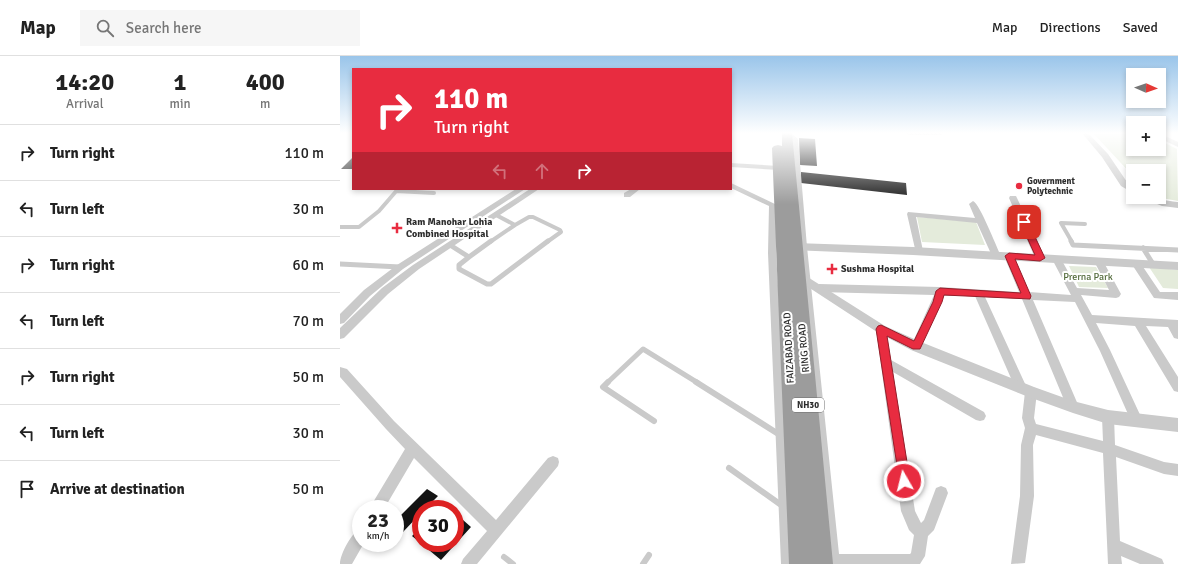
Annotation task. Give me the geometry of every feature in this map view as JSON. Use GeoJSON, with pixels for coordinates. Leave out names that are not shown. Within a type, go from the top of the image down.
{"type":"FeatureCollection","features":[{"type":"Feature","properties":{"kind":"highway","name":"FAIZABAD ROAD"},"geometry":{"type":"LineString","coordinates":[[781,157],[776,203],[788,246],[801,564]]}},
{"type":"Feature","properties":{"kind":"highway","name":"RING ROAD"},"geometry":{"type":"LineString","coordinates":[[785,157],[788,246],[829,563]]}},
{"type":"Feature","properties":{"kind":"street"},"geometry":{"type":"LineString","coordinates":[[1105,157],[1126,186]]}},
{"type":"Feature","properties":{"kind":"street"},"geometry":{"type":"LineString","coordinates":[[732,165],[779,168]]}},
{"type":"Feature","properties":{"kind":"street"},"geometry":{"type":"LineString","coordinates":[[732,185],[776,203]]}},
{"type":"Feature","properties":{"kind":"street"},"geometry":{"type":"LineString","coordinates":[[340,320],[367,293],[400,268],[519,190]]}},
{"type":"Feature","properties":{"kind":"street"},"geometry":{"type":"LineString","coordinates":[[340,335],[385,291],[416,267],[534,190]]}},
{"type":"Feature","properties":{"kind":"street"},"geometry":{"type":"LineString","coordinates":[[628,195],[635,190]]}},
{"type":"Feature","properties":{"kind":"street"},"geometry":{"type":"LineString","coordinates":[[1013,198],[1040,258]]}},
{"type":"Feature","properties":{"kind":"street"},"geometry":{"type":"LineString","coordinates":[[973,204],[996,256]]}},
{"type":"Feature","properties":{"kind":"street"},"geometry":{"type":"LineString","coordinates":[[1165,204],[1178,206]]}},
{"type":"Feature","properties":{"kind":"street"},"geometry":{"type":"LineString","coordinates":[[919,252],[911,214],[981,221]]}},
{"type":"Feature","properties":{"kind":"street"},"geometry":{"type":"LineString","coordinates":[[788,246],[1009,256],[1178,266]]}},
{"type":"Feature","properties":{"kind":"street"},"geometry":{"type":"LineString","coordinates":[[788,246],[806,280],[829,563],[913,563],[918,556],[921,533],[929,525],[941,493]]}},
{"type":"Feature","properties":{"kind":"street"},"geometry":{"type":"LineString","coordinates":[[788,246],[781,436],[788,564]]}},
{"type":"Feature","properties":{"kind":"street"},"geometry":{"type":"LineString","coordinates":[[1009,256],[1073,407]]}},
{"type":"Feature","properties":{"kind":"street"},"geometry":{"type":"LineString","coordinates":[[1057,259],[1105,350],[1136,419]]}},
{"type":"Feature","properties":{"kind":"street"},"geometry":{"type":"LineString","coordinates":[[819,288],[940,291],[1027,296],[1116,294],[1099,261]]}},
{"type":"Feature","properties":{"kind":"street"},"geometry":{"type":"LineString","coordinates":[[1136,263],[1157,295],[1178,296]]}},
{"type":"Feature","properties":{"kind":"street"},"geometry":{"type":"LineString","coordinates":[[806,280],[881,329],[916,346],[1026,390],[1073,407],[1108,417],[1178,425]]}},
{"type":"Feature","properties":{"kind":"street"},"geometry":{"type":"LineString","coordinates":[[916,346],[937,302],[940,291]]}},
{"type":"Feature","properties":{"kind":"street"},"geometry":{"type":"LineString","coordinates":[[978,293],[1026,390],[1028,418],[1031,428],[1027,445],[1027,496],[1018,563]]}},
{"type":"Feature","properties":{"kind":"street"},"geometry":{"type":"LineString","coordinates":[[1089,319],[1175,324],[1178,335]]}},
{"type":"Feature","properties":{"kind":"street"},"geometry":{"type":"LineString","coordinates":[[1138,322],[1178,387]]}},
{"type":"Feature","properties":{"kind":"street"},"geometry":{"type":"LineString","coordinates":[[881,329],[885,362],[898,435],[908,511],[914,525],[921,533]]}},
{"type":"Feature","properties":{"kind":"street"},"geometry":{"type":"LineString","coordinates":[[885,362],[980,416]]}},
{"type":"Feature","properties":{"kind":"street"},"geometry":{"type":"LineString","coordinates":[[340,372],[343,372],[390,425],[496,530]]}},
{"type":"Feature","properties":{"kind":"street"},"geometry":{"type":"LineString","coordinates":[[1108,417],[1115,564]]}},
{"type":"Feature","properties":{"kind":"street"},"geometry":{"type":"LineString","coordinates":[[1031,428],[1109,449],[1164,468],[1178,470]]}},
{"type":"Feature","properties":{"kind":"street"},"geometry":{"type":"LineString","coordinates":[[381,500],[407,456],[414,449]]}},
{"type":"Feature","properties":{"kind":"street"},"geometry":{"type":"LineString","coordinates":[[468,564],[553,462]]}},
{"type":"Feature","properties":{"kind":"street"},"geometry":{"type":"LineString","coordinates":[[1113,545],[1157,564]]}},
{"type":"Feature","properties":{"kind":"street"},"geometry":{"type":"LineString","coordinates":[[344,564],[352,550]]}},
{"type":"Feature","properties":{"kind":"lane"},"geometry":{"type":"LineString","coordinates":[[340,227],[359,227],[379,211],[397,190],[434,193]]}},
{"type":"Feature","properties":{"kind":"lane"},"geometry":{"type":"LineString","coordinates":[[496,215],[515,225]]}},
{"type":"Feature","properties":{"kind":"lane"},"geometry":{"type":"LineString","coordinates":[[529,217],[533,217],[560,230],[561,232],[491,284],[487,284],[459,269],[459,266],[469,257],[515,225],[529,217]]}},
{"type":"Feature","properties":{"kind":"lane"},"geometry":{"type":"LineString","coordinates":[[1085,224],[1061,222],[1073,245],[1178,250]]}},
{"type":"Feature","properties":{"kind":"lane"},"geometry":{"type":"LineString","coordinates":[[450,246],[469,257]]}},
{"type":"Feature","properties":{"kind":"lane"},"geometry":{"type":"LineString","coordinates":[[1143,248],[1153,264]]}},
{"type":"Feature","properties":{"kind":"lane"},"geometry":{"type":"LineString","coordinates":[[340,264],[400,268]]}},
{"type":"Feature","properties":{"kind":"lane"},"geometry":{"type":"LineString","coordinates":[[654,421],[604,387],[643,349],[781,436]]}},
{"type":"Feature","properties":{"kind":"lane"},"geometry":{"type":"LineString","coordinates":[[729,468],[785,507]]}},
{"type":"Feature","properties":{"kind":"lane"},"geometry":{"type":"LineString","coordinates":[[643,564],[649,555]]}},
{"type":"Feature","properties":{"kind":"lane"},"geometry":{"type":"LineString","coordinates":[[504,557],[513,564]]}},
{"type":"Feature","properties":{"kind":"green space"},"geometry":{"type":"Polygon","coordinates":[[[1115,157],[1177,157],[1178,201],[1166,199],[1166,164],[1126,164],[1126,168],[1115,157]]]}},
{"type":"Feature","properties":{"kind":"green space"},"geometry":{"type":"Polygon","coordinates":[[[917,217],[976,222],[985,245],[922,242],[917,217]]]}},
{"type":"Feature","properties":{"kind":"green space","name":"Prerna Park"},"geometry":{"type":"Polygon","coordinates":[[[1069,266],[1096,267],[1108,288],[1079,287],[1069,266]]]}},
{"type":"Feature","properties":{"kind":"green space"},"geometry":{"type":"Polygon","coordinates":[[[1149,267],[1178,270],[1178,289],[1163,288],[1149,267]]]}},
{"type":"Feature","properties":{"kind":"building"},"geometry":{"type":"Polygon","coordinates":[[[800,157],[816,157],[817,166],[800,165],[800,157]]]}},
{"type":"Feature","properties":{"kind":"building"},"geometry":{"type":"Polygon","coordinates":[[[352,158],[352,169],[341,169],[352,158]]]}},
{"type":"Feature","properties":{"kind":"building"},"geometry":{"type":"Polygon","coordinates":[[[801,172],[906,183],[907,195],[801,183],[801,172]]]}},
{"type":"Feature","properties":{"kind":"building"},"geometry":{"type":"Polygon","coordinates":[[[427,489],[438,496],[434,500],[416,500],[427,489]]]}},
{"type":"Feature","properties":{"kind":"building"},"geometry":{"type":"Polygon","coordinates":[[[412,504],[412,522],[404,531],[404,512],[412,504]]]}},
{"type":"Feature","properties":{"kind":"building"},"geometry":{"type":"Polygon","coordinates":[[[464,521],[471,527],[464,535],[464,521]]]}},
{"type":"Feature","properties":{"kind":"building"},"geometry":{"type":"Polygon","coordinates":[[[431,552],[448,552],[441,560],[431,552]]]}},
{"type":"Feature","properties":{"kind":"place","name":"Government Polytechnic"},"geometry":{"type":"Point","coordinates":[1019,186]}},
{"type":"Feature","properties":{"kind":"place","name":"Ram Manohar Lohia Combined Hospital"},"geometry":{"type":"Point","coordinates":[397,228]}},
{"type":"Feature","properties":{"kind":"place","name":"Sushma Hospital"},"geometry":{"type":"Point","coordinates":[832,269]}},
{"type":"Feature","properties":{"kind":"route"},"geometry":{"type":"LineString","coordinates":[[904,481],[881,329],[916,346],[937,302],[940,291],[1027,296],[1009,256],[1040,258],[1024,222]]}}]}
